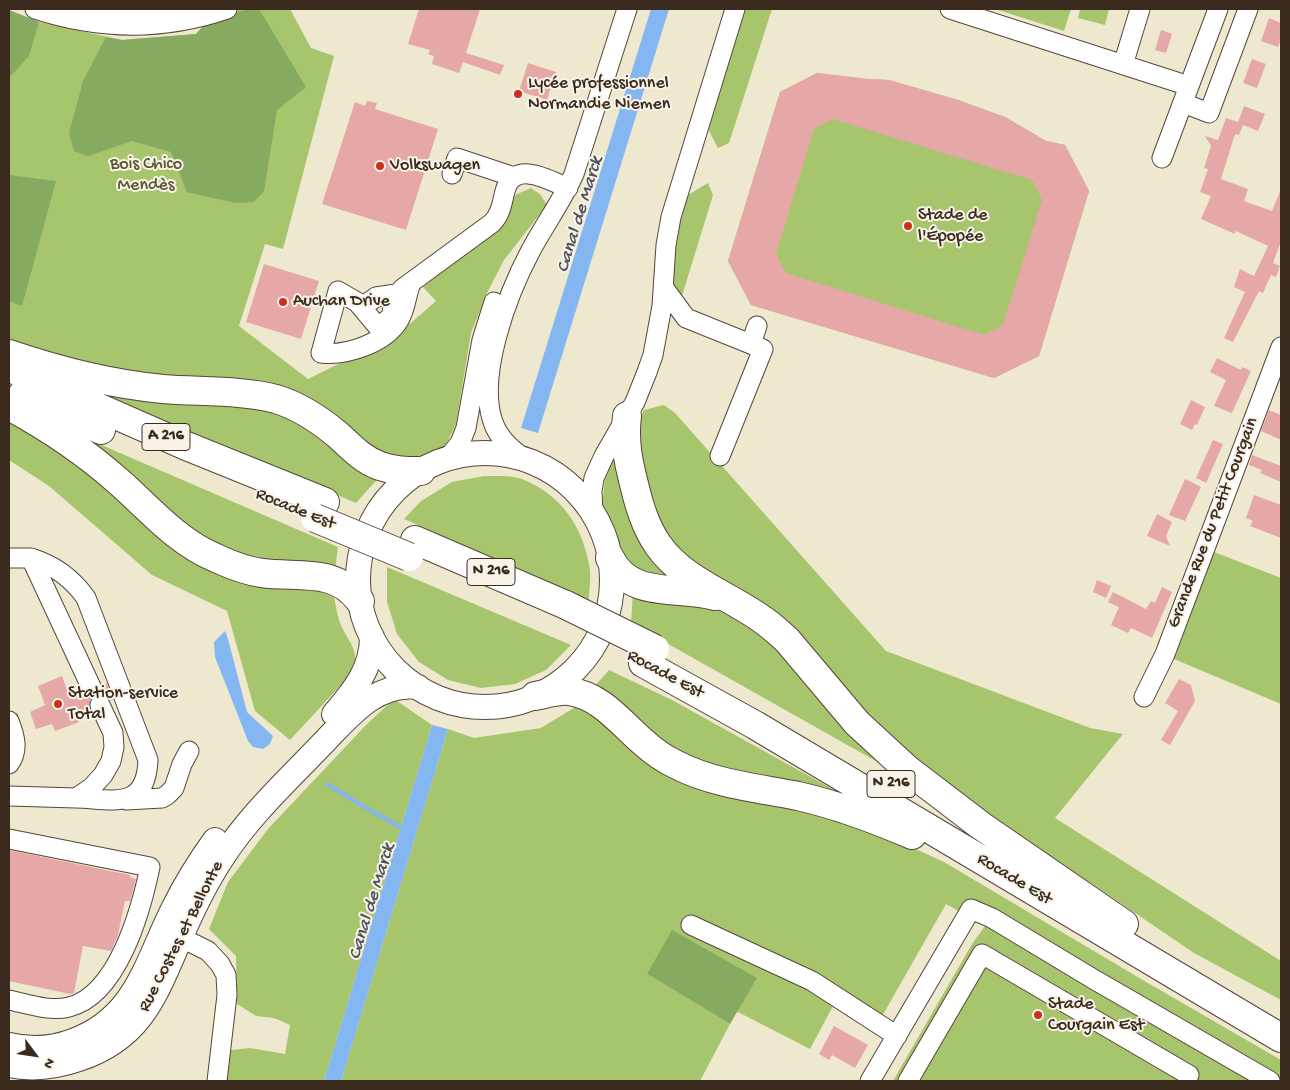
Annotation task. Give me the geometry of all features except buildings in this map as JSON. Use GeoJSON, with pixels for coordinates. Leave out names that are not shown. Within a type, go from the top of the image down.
{"type":"FeatureCollection","features":[{"type":"Feature","properties":{"kind":"highway"},"geometry":{"type":"LineString","coordinates":[[9,354],[68,372],[126,384],[181,390],[250,394],[277,400],[314,417],[359,454],[372,462],[394,470],[421,471]]}},
{"type":"Feature","properties":{"kind":"highway","name":"Rocade Est"},"geometry":{"type":"LineString","coordinates":[[9,368],[175,441],[320,510]]}},
{"type":"Feature","properties":{"kind":"highway","name":"Rocade Est"},"geometry":{"type":"LineString","coordinates":[[9,389],[122,438],[320,510],[412,548],[561,613],[649,656],[721,684],[1281,1016]]}},
{"type":"Feature","properties":{"kind":"highway"},"geometry":{"type":"LineString","coordinates":[[9,406],[46,426],[89,457],[180,537],[204,552],[247,570],[262,573],[324,577],[347,587],[360,601]]}},
{"type":"Feature","properties":{"kind":"highway"},"geometry":{"type":"LineString","coordinates":[[627,416],[626,449],[639,505],[650,532],[658,545],[677,565],[689,575],[764,620],[787,640],[857,723],[888,754],[923,784],[1124,924]]}},
{"type":"Feature","properties":{"kind":"highway"},"geometry":{"type":"LineString","coordinates":[[610,558],[618,572],[636,584],[655,589],[700,593],[735,604]]}},
{"type":"Feature","properties":{"kind":"highway","name":"Rocade Est"},"geometry":{"type":"LineString","coordinates":[[649,656],[764,730],[1281,1038]]}},
{"type":"Feature","properties":{"kind":"highway"},"geometry":{"type":"LineString","coordinates":[[535,696],[558,691],[569,691],[583,695],[604,706],[654,751],[680,767],[724,781],[838,806],[893,827],[937,847],[969,865],[982,870],[1000,872]]}},
{"type":"Feature","properties":{"kind":"main road"},"geometry":{"type":"LineString","coordinates":[[467,454],[507,455],[526,460],[543,467],[561,478],[579,494],[593,514],[604,535],[610,558],[612,582],[606,618],[596,640],[575,669],[556,684],[535,696],[508,704],[479,706],[445,700],[418,687],[402,675],[388,662],[372,637],[360,601],[360,566],[364,543],[373,521],[394,492],[421,471],[447,459],[467,454]]}},
{"type":"Feature","properties":{"kind":"main road","name":"Rue Costes et Bellonte"},"geometry":{"type":"LineString","coordinates":[[9,1065],[34,1068],[62,1064],[89,1056],[120,1037],[138,1020],[154,998],[172,933],[178,898],[198,864],[233,818],[307,742],[353,691],[362,678],[368,662],[372,637]]}},
{"type":"Feature","properties":{"kind":"main road","name":"Rue Costes et Bellonte"},"geometry":{"type":"LineString","coordinates":[[9,1045],[32,1048],[60,1045],[79,1039],[103,1025],[122,1009],[213,872],[240,833],[260,809],[365,702],[386,690],[404,686],[418,687]]}},
{"type":"Feature","properties":{"kind":"street"},"geometry":{"type":"LineString","coordinates":[[36,9],[92,23],[143,26],[195,18],[227,9]]}},
{"type":"Feature","properties":{"kind":"street"},"geometry":{"type":"LineString","coordinates":[[83,9],[130,12],[177,9]]}},
{"type":"Feature","properties":{"kind":"street"},"geometry":{"type":"LineString","coordinates":[[526,460],[505,442],[496,429],[489,407],[490,378],[500,325],[511,292],[528,256],[568,188],[583,149],[626,9]]}},
{"type":"Feature","properties":{"kind":"street"},"geometry":{"type":"LineString","coordinates":[[593,514],[592,491],[594,478],[642,387],[653,355],[660,324],[666,245],[671,217],[735,9]]}},
{"type":"Feature","properties":{"kind":"street"},"geometry":{"type":"LineString","coordinates":[[950,9],[1123,65],[1186,94],[1209,112],[1248,9]]}},
{"type":"Feature","properties":{"kind":"street"},"geometry":{"type":"LineString","coordinates":[[1123,65],[1140,9]]}},
{"type":"Feature","properties":{"kind":"street"},"geometry":{"type":"LineString","coordinates":[[1162,158],[1218,9]]}},
{"type":"Feature","properties":{"kind":"street"},"geometry":{"type":"LineString","coordinates":[[452,174],[457,158],[514,177]]}},
{"type":"Feature","properties":{"kind":"street"},"geometry":{"type":"LineString","coordinates":[[368,314],[376,298],[396,294],[492,223],[500,210],[506,187],[514,177],[525,173],[532,174],[568,188]]}},
{"type":"Feature","properties":{"kind":"street"},"geometry":{"type":"LineString","coordinates":[[447,459],[460,443],[466,428],[482,340],[499,291],[521,252],[554,212]]}},
{"type":"Feature","properties":{"kind":"street"},"geometry":{"type":"LineString","coordinates":[[396,294],[391,317],[378,327],[353,299],[338,291],[321,353],[342,353],[354,350],[390,331],[395,327],[404,310],[411,283]]}},
{"type":"Feature","properties":{"kind":"street"},"geometry":{"type":"LineString","coordinates":[[664,288],[686,318],[754,335],[763,349],[720,456]]}},
{"type":"Feature","properties":{"kind":"street","name":"Grande Rue du Petit Courgain"},"geometry":{"type":"LineString","coordinates":[[1144,698],[1165,654],[1281,347]]}},
{"type":"Feature","properties":{"kind":"street"},"geometry":{"type":"LineString","coordinates":[[9,558],[31,558],[57,568],[71,580],[86,598],[148,760],[147,774],[142,786],[134,796],[126,800]]}},
{"type":"Feature","properties":{"kind":"street"},"geometry":{"type":"LineString","coordinates":[[31,558],[113,733],[114,747],[103,775],[91,788],[76,798]]}},
{"type":"Feature","properties":{"kind":"street"},"geometry":{"type":"LineString","coordinates":[[9,721],[16,747],[9,764]]}},
{"type":"Feature","properties":{"kind":"street"},"geometry":{"type":"LineString","coordinates":[[9,796],[126,800],[162,798],[174,788],[182,764],[189,751]]}},
{"type":"Feature","properties":{"kind":"street"},"geometry":{"type":"LineString","coordinates":[[9,839],[150,868],[144,898],[123,952],[115,967],[99,988],[87,998],[70,1007],[53,1009],[9,1000]]}},
{"type":"Feature","properties":{"kind":"street"},"geometry":{"type":"LineString","coordinates":[[870,1081],[971,909],[992,918],[1270,1081]]}},
{"type":"Feature","properties":{"kind":"street"},"geometry":{"type":"LineString","coordinates":[[691,925],[812,980],[897,1036]]}},
{"type":"Feature","properties":{"kind":"street"},"geometry":{"type":"LineString","coordinates":[[172,933],[208,951],[220,964],[226,975],[227,995],[217,1081]]}},
{"type":"Feature","properties":{"kind":"street"},"geometry":{"type":"LineString","coordinates":[[908,1081],[982,954],[1192,1079]]}},
{"type":"Feature","properties":{"kind":"green space","name":"Bois Chico Mendès"},"geometry":{"type":"Polygon","coordinates":[[[225,9],[290,9],[311,48],[334,56],[283,249],[265,244],[239,326],[308,379],[397,335],[436,301],[423,287],[505,222],[515,195],[531,188],[540,194],[547,205],[504,260],[487,293],[471,333],[456,424],[445,447],[410,463],[382,459],[276,387],[103,369],[9,339],[9,10],[39,22],[122,40],[196,34],[215,13],[225,9]]]}},
{"type":"Feature","properties":{"kind":"green space"},"geometry":{"type":"Polygon","coordinates":[[[249,9],[259,9],[306,87],[277,110],[264,191],[254,202],[236,203],[187,192],[171,152],[132,141],[88,156],[74,151],[69,133],[83,81],[106,37],[122,40],[196,34],[208,20],[249,9]]]}},
{"type":"Feature","properties":{"kind":"green space"},"geometry":{"type":"Polygon","coordinates":[[[745,9],[772,9],[729,143],[718,148],[708,129],[745,9]]]}},
{"type":"Feature","properties":{"kind":"green space"},"geometry":{"type":"Polygon","coordinates":[[[995,9],[1071,9],[1064,31],[995,9]]]}},
{"type":"Feature","properties":{"kind":"green space"},"geometry":{"type":"Polygon","coordinates":[[[1080,9],[1109,9],[1105,25],[1078,18],[1080,9]]]}},
{"type":"Feature","properties":{"kind":"green space"},"geometry":{"type":"Polygon","coordinates":[[[9,10],[39,22],[29,56],[9,78],[9,10]]]}},
{"type":"Feature","properties":{"kind":"green space","name":"Stade de l'Épopée"},"geometry":{"type":"Polygon","coordinates":[[[817,73],[889,80],[958,100],[1005,117],[1046,141],[1065,145],[1089,191],[1039,356],[994,378],[751,305],[728,261],[780,92],[817,73]]]}},
{"type":"Feature","properties":{"kind":"green space"},"geometry":{"type":"Polygon","coordinates":[[[9,175],[56,181],[22,306],[9,301],[9,175]]]}},
{"type":"Feature","properties":{"kind":"green space"},"geometry":{"type":"Polygon","coordinates":[[[708,183],[713,195],[681,299],[673,291],[676,236],[688,195],[708,183]]]}},
{"type":"Feature","properties":{"kind":"green space"},"geometry":{"type":"Polygon","coordinates":[[[69,380],[281,407],[382,474],[356,503],[69,380]]]}},
{"type":"Feature","properties":{"kind":"green space"},"geometry":{"type":"Polygon","coordinates":[[[664,405],[675,413],[886,651],[1090,728],[1123,734],[1055,818],[1281,961],[1281,1000],[1194,953],[1091,883],[966,803],[680,556],[657,525],[640,470],[636,422],[644,410],[664,405]]]}},
{"type":"Feature","properties":{"kind":"green space"},"geometry":{"type":"Polygon","coordinates":[[[9,419],[57,446],[181,552],[208,570],[237,581],[269,588],[313,589],[334,597],[340,622],[355,653],[352,673],[290,740],[255,711],[227,611],[152,575],[49,486],[9,460],[9,419]]]}},
{"type":"Feature","properties":{"kind":"green space"},"geometry":{"type":"Polygon","coordinates":[[[69,431],[338,547],[335,570],[247,558],[214,547],[69,431]]]}},
{"type":"Feature","properties":{"kind":"green space"},"geometry":{"type":"Polygon","coordinates":[[[618,451],[691,582],[636,578],[616,547],[608,519],[602,507],[607,469],[618,451]]]}},
{"type":"Feature","properties":{"kind":"green space"},"geometry":{"type":"Polygon","coordinates":[[[484,476],[508,476],[522,479],[549,494],[560,504],[576,527],[587,555],[590,573],[589,600],[404,519],[421,501],[452,482],[484,476]]]}},
{"type":"Feature","properties":{"kind":"green space"},"geometry":{"type":"Polygon","coordinates":[[[1214,552],[1281,578],[1281,704],[1174,659],[1214,552]]]}},
{"type":"Feature","properties":{"kind":"green space"},"geometry":{"type":"Polygon","coordinates":[[[387,567],[571,645],[546,670],[515,684],[481,688],[448,680],[419,662],[397,634],[387,602],[387,567]]]}},
{"type":"Feature","properties":{"kind":"green space"},"geometry":{"type":"Polygon","coordinates":[[[633,592],[739,612],[913,782],[631,623],[633,592]]]}},
{"type":"Feature","properties":{"kind":"green space"},"geometry":{"type":"Polygon","coordinates":[[[609,670],[672,700],[874,812],[883,834],[944,862],[1281,1060],[1281,1081],[893,1081],[972,944],[985,926],[946,904],[873,1032],[833,1006],[810,1049],[736,1011],[757,978],[647,974],[730,1024],[700,1081],[341,1081],[448,729],[474,738],[541,728],[577,706],[609,670]]]}},
{"type":"Feature","properties":{"kind":"green space"},"geometry":{"type":"Polygon","coordinates":[[[394,699],[432,725],[324,1081],[225,1081],[231,1050],[250,1048],[285,1054],[290,1025],[274,1018],[256,1016],[237,1004],[236,956],[209,929],[228,882],[268,829],[367,724],[394,699]]]}},
{"type":"Feature","properties":{"kind":"green space"},"geometry":{"type":"Polygon","coordinates":[[[672,930],[757,978],[730,1024],[647,974],[672,930]]]}},
{"type":"Feature","properties":{"kind":"water"},"geometry":{"type":"Polygon","coordinates":[[[651,9],[669,9],[538,433],[521,428],[651,9]]]}},
{"type":"Feature","properties":{"kind":"water"},"geometry":{"type":"Polygon","coordinates":[[[225,631],[247,712],[273,736],[270,744],[263,749],[253,747],[248,741],[215,657],[214,642],[225,631]]]}},
{"type":"Feature","properties":{"kind":"water"},"geometry":{"type":"Polygon","coordinates":[[[432,725],[448,729],[341,1081],[324,1081],[432,725]]]}},
{"type":"Feature","properties":{"kind":"waterway"},"geometry":{"type":"LineString","coordinates":[[327,784],[405,830]]}},
{"type":"Feature","properties":{"kind":"place","name":"Lycée professionnel Normandie Niemen"},"geometry":{"type":"Point","coordinates":[518,94]}},
{"type":"Feature","properties":{"kind":"place","name":"Volkswagen"},"geometry":{"type":"Point","coordinates":[380,166]}},
{"type":"Feature","properties":{"kind":"place","name":"Stade de l'Épopée"},"geometry":{"type":"Point","coordinates":[908,226]}},
{"type":"Feature","properties":{"kind":"place","name":"Auchan Drive"},"geometry":{"type":"Point","coordinates":[283,302]}},
{"type":"Feature","properties":{"kind":"place","name":"Station-service Total"},"geometry":{"type":"Point","coordinates":[58,704]}},
{"type":"Feature","properties":{"kind":"place","name":"Stade Courgain Est"},"geometry":{"type":"Point","coordinates":[1038,1015]}},
{"type":"Feature","properties":{"kind":"water label","name":"Canal de Marck"},"geometry":{"type":"Point","coordinates":[581,215]}},
{"type":"Feature","properties":{"kind":"water label","name":"Canal de Marck"},"geometry":{"type":"Point","coordinates":[373,902]}}]}
